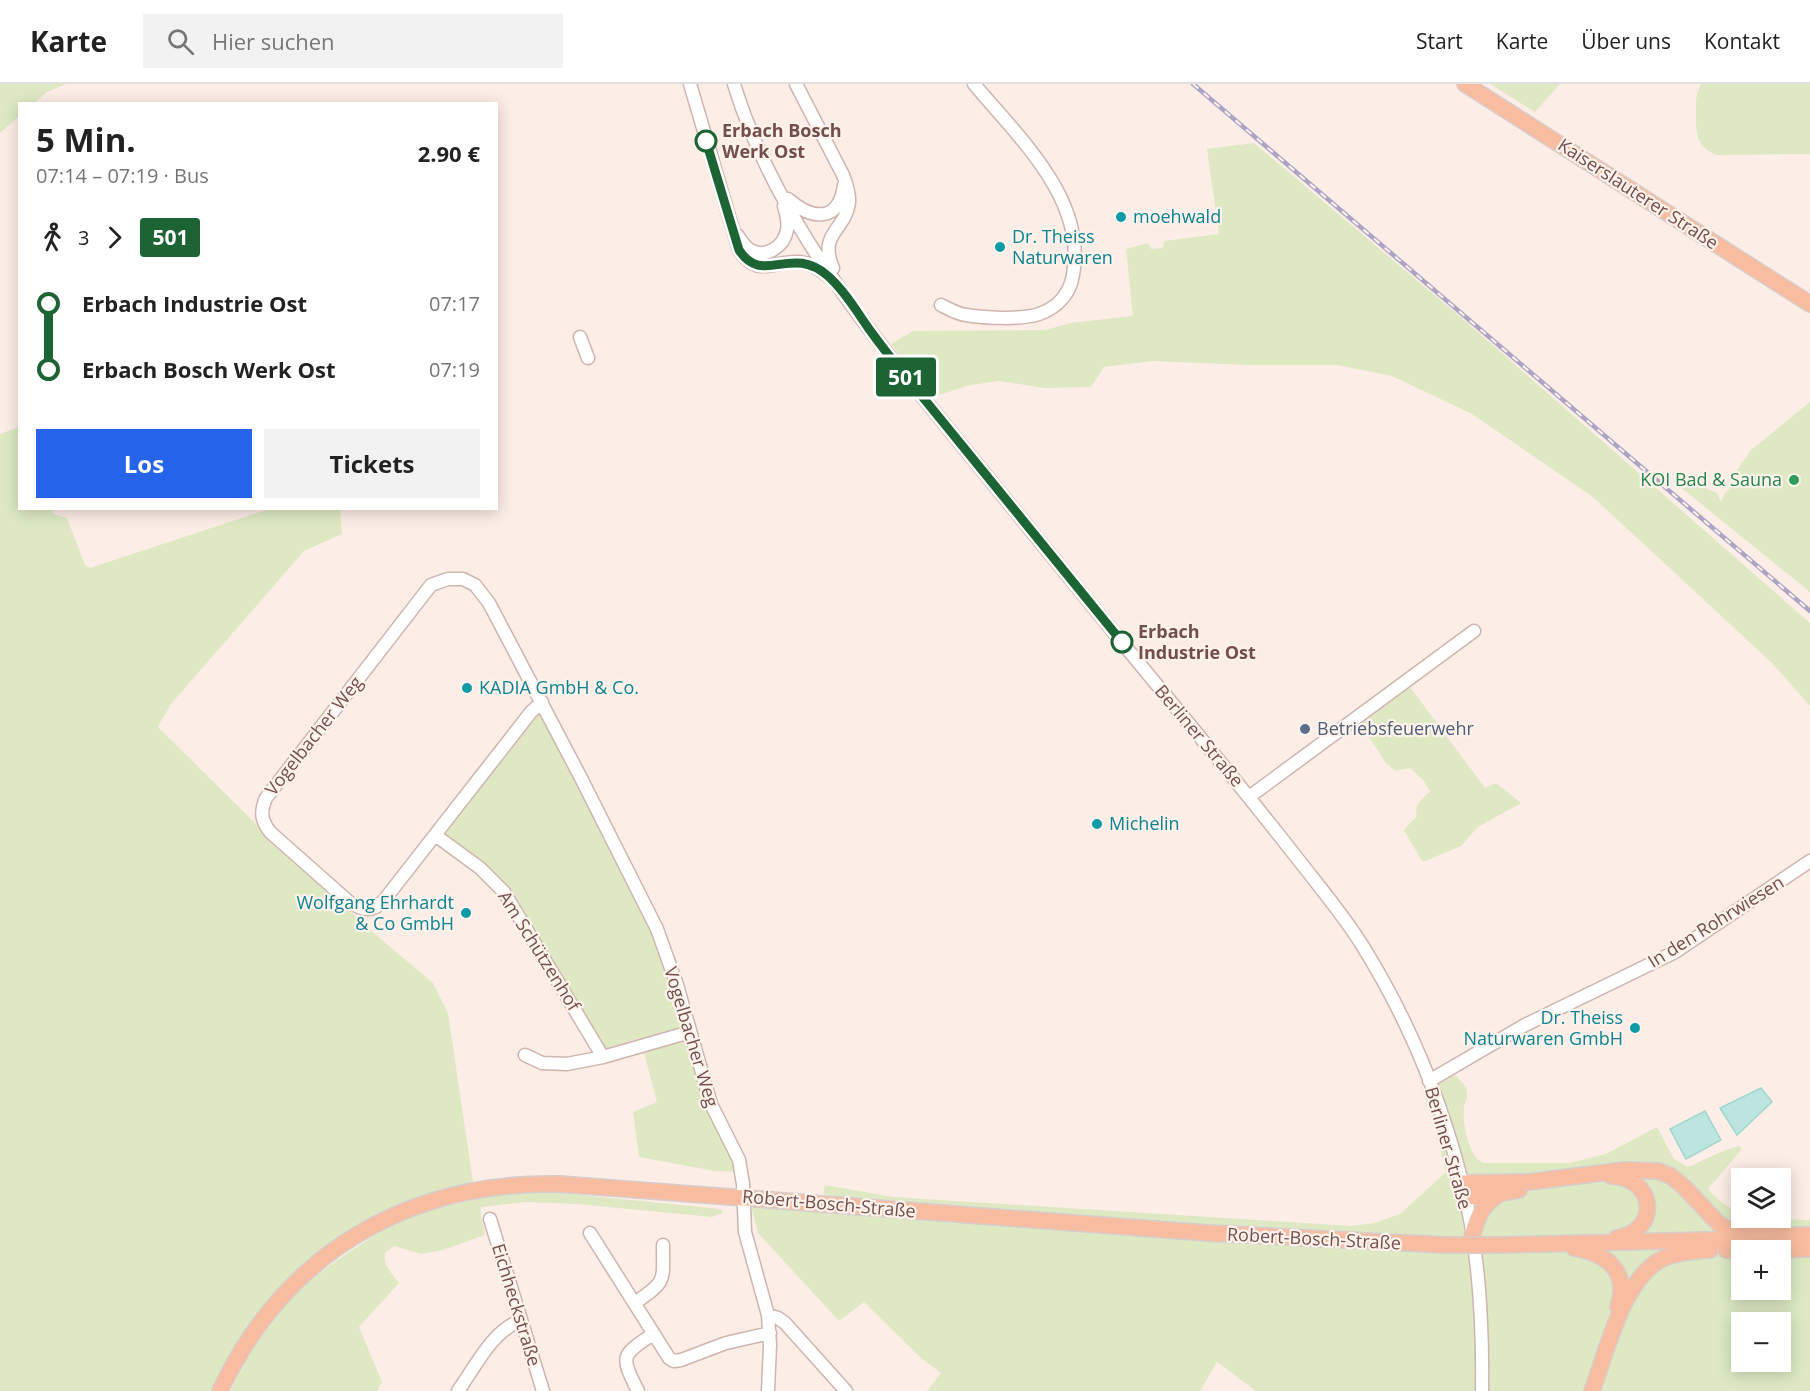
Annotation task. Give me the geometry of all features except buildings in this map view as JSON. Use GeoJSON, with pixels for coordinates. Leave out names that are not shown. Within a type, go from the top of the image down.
{"type":"FeatureCollection","features":[{"type":"Feature","properties":{"kind":"main road","name":"Kaiserslauterer Straße"},"geometry":{"type":"LineString","coordinates":[[1465,84],[1810,304]]}},
{"type":"Feature","properties":{"kind":"main road"},"geometry":{"type":"LineString","coordinates":[[1463,1190],[1625,1170],[1658,1171],[1671,1176],[1720,1225],[1730,1230],[1744,1234],[1810,1236]]}},
{"type":"Feature","properties":{"kind":"main road"},"geometry":{"type":"LineString","coordinates":[[1463,1190],[1479,1197],[1611,1176],[1623,1177],[1635,1182],[1643,1190],[1647,1202],[1647,1214],[1642,1224],[1626,1236],[1590,1242]]}},
{"type":"Feature","properties":{"kind":"main road","name":"Robert-Bosch-Straße"},"geometry":{"type":"LineString","coordinates":[[220,1391],[242,1349],[260,1323],[301,1277],[323,1258],[362,1232],[395,1214],[418,1205],[474,1189],[531,1183],[743,1197],[1196,1233],[1448,1245],[1710,1250],[1810,1249]]}},
{"type":"Feature","properties":{"kind":"main road"},"geometry":{"type":"LineString","coordinates":[[1472,1237],[1480,1210],[1486,1202],[1500,1194]]}},
{"type":"Feature","properties":{"kind":"main road","name":"Robert-Bosch-Straße"},"geometry":{"type":"LineString","coordinates":[[1522,1245],[1810,1236]]}},
{"type":"Feature","properties":{"kind":"main road"},"geometry":{"type":"LineString","coordinates":[[1553,1246],[1588,1250],[1608,1260],[1619,1278],[1621,1306],[1592,1391]]}},
{"type":"Feature","properties":{"kind":"main road"},"geometry":{"type":"LineString","coordinates":[[1586,1391],[1621,1306],[1633,1286],[1653,1265],[1675,1255],[1710,1250]]}},
{"type":"Feature","properties":{"kind":"street"},"geometry":{"type":"LineString","coordinates":[[690,84],[739,250],[746,261],[754,266],[762,267],[789,262],[810,264],[828,276],[842,291]]}},
{"type":"Feature","properties":{"kind":"street","name":"Berliner Straße"},"geometry":{"type":"LineString","coordinates":[[734,84],[751,131],[774,180],[810,242],[876,339],[1249,797],[1362,945],[1399,1011],[1429,1081],[1443,1119],[1463,1190],[1472,1237],[1481,1319],[1482,1391]]}},
{"type":"Feature","properties":{"kind":"street"},"geometry":{"type":"LineString","coordinates":[[796,84],[843,175],[849,201],[846,213],[833,232],[828,250],[829,259],[842,291]]}},
{"type":"Feature","properties":{"kind":"street"},"geometry":{"type":"LineString","coordinates":[[941,305],[967,315],[1023,317],[1034,315],[1045,312],[1060,302],[1070,287],[1074,272],[1070,225],[1057,188],[974,84]]}},
{"type":"Feature","properties":{"kind":"street"},"geometry":{"type":"LineString","coordinates":[[774,180],[789,200],[802,211],[811,215],[822,215],[830,212],[842,197],[843,175]]}},
{"type":"Feature","properties":{"kind":"street"},"geometry":{"type":"LineString","coordinates":[[732,227],[741,242],[755,252],[779,247],[787,230],[788,220],[774,180]]}},
{"type":"Feature","properties":{"kind":"street"},"geometry":{"type":"LineString","coordinates":[[580,337],[588,358]]}},
{"type":"Feature","properties":{"kind":"street","name":"Vogelbacher Weg"},"geometry":{"type":"LineString","coordinates":[[542,702],[531,712],[376,908],[361,909],[348,901],[270,832],[263,822],[262,807],[266,798],[431,585],[448,579],[463,579],[480,591],[542,702],[654,922],[677,985],[711,1104],[739,1160],[745,1233],[768,1315],[770,1333],[768,1391]]}},
{"type":"Feature","properties":{"kind":"street"},"geometry":{"type":"LineString","coordinates":[[1249,797],[1474,632]]}},
{"type":"Feature","properties":{"kind":"street","name":"Am Schützenhof"},"geometry":{"type":"LineString","coordinates":[[435,835],[480,868],[504,892],[603,1057]]}},
{"type":"Feature","properties":{"kind":"street","name":"In den Rohrwiesen"},"geometry":{"type":"LineString","coordinates":[[1429,1081],[1525,1025],[1675,952],[1810,861]]}},
{"type":"Feature","properties":{"kind":"street"},"geometry":{"type":"LineString","coordinates":[[525,1055],[533,1060],[554,1064],[583,1062],[690,1032]]}},
{"type":"Feature","properties":{"kind":"street","name":"Eichheckstraße"},"geometry":{"type":"LineString","coordinates":[[490,1219],[543,1391]]}},
{"type":"Feature","properties":{"kind":"street"},"geometry":{"type":"LineString","coordinates":[[590,1233],[669,1358],[681,1360],[726,1343],[770,1333]]}},
{"type":"Feature","properties":{"kind":"street"},"geometry":{"type":"LineString","coordinates":[[635,1303],[659,1286],[662,1281],[663,1245]]}},
{"type":"Feature","properties":{"kind":"street"},"geometry":{"type":"LineString","coordinates":[[768,1315],[784,1323],[846,1391]]}},
{"type":"Feature","properties":{"kind":"street"},"geometry":{"type":"LineString","coordinates":[[458,1391],[499,1332],[521,1320]]}},
{"type":"Feature","properties":{"kind":"street"},"geometry":{"type":"LineString","coordinates":[[638,1391],[629,1373],[627,1355],[630,1350],[653,1334]]}},
{"type":"Feature","properties":{"kind":"green space"},"geometry":{"type":"Polygon","coordinates":[[[0,84],[66,84],[47,92],[35,102],[18,102],[18,117],[0,133],[0,84]]]}},
{"type":"Feature","properties":{"kind":"green space"},"geometry":{"type":"Polygon","coordinates":[[[1490,84],[1560,84],[1535,112],[1490,84]]]}},
{"type":"Feature","properties":{"kind":"green space"},"geometry":{"type":"Polygon","coordinates":[[[1701,84],[1810,84],[1810,154],[1717,155],[1706,149],[1699,141],[1696,117],[1696,100],[1701,84]]]}},
{"type":"Feature","properties":{"kind":"green space"},"geometry":{"type":"Polygon","coordinates":[[[1254,143],[1464,320],[1810,623],[1810,706],[1773,664],[1593,497],[1472,414],[1392,376],[1337,365],[1249,365],[1152,361],[1104,367],[1091,387],[1045,388],[999,381],[970,385],[933,397],[891,344],[913,331],[1046,330],[1070,323],[1133,316],[1126,249],[1148,243],[1151,249],[1163,248],[1164,241],[1219,234],[1207,149],[1254,143]]]}},
{"type":"Feature","properties":{"kind":"green space"},"geometry":{"type":"Polygon","coordinates":[[[1810,402],[1810,592],[1679,486],[1692,477],[1701,479],[1706,488],[1717,493],[1721,502],[1725,493],[1733,486],[1737,470],[1751,450],[1810,402]]]}},
{"type":"Feature","properties":{"kind":"green space"},"geometry":{"type":"Polygon","coordinates":[[[18,427],[18,510],[52,510],[54,514],[67,518],[85,565],[90,568],[266,510],[340,510],[342,534],[304,551],[171,704],[158,727],[264,832],[369,929],[433,983],[448,1013],[473,1182],[425,1196],[375,1219],[327,1249],[215,1391],[0,1391],[0,434],[18,427]]]}},
{"type":"Feature","properties":{"kind":"green space"},"geometry":{"type":"Polygon","coordinates":[[[1410,687],[1485,788],[1496,783],[1521,803],[1478,827],[1461,846],[1425,861],[1422,861],[1404,830],[1417,816],[1418,805],[1430,791],[1423,780],[1410,768],[1395,771],[1386,763],[1360,723],[1410,687]]]}},
{"type":"Feature","properties":{"kind":"green space"},"geometry":{"type":"Polygon","coordinates":[[[543,688],[660,928],[679,972],[719,1118],[744,1172],[715,1171],[639,1157],[633,1112],[657,1102],[640,1038],[604,1049],[479,863],[432,829],[543,688]]]}},
{"type":"Feature","properties":{"kind":"green space"},"geometry":{"type":"Polygon","coordinates":[[[1453,1073],[1467,1089],[1464,1106],[1465,1129],[1473,1153],[1483,1163],[1569,1163],[1606,1154],[1657,1127],[1674,1159],[1688,1167],[1739,1146],[1742,1149],[1708,1189],[1731,1208],[1731,1228],[1791,1228],[1791,1219],[1810,1220],[1810,1391],[1256,1391],[1217,1362],[1200,1391],[927,1391],[941,1373],[922,1359],[864,1302],[839,1321],[758,1233],[751,1206],[1022,1226],[1448,1252],[1499,1253],[1499,1238],[1254,1229],[860,1200],[823,1194],[825,1185],[893,1197],[1351,1226],[1375,1223],[1400,1214],[1446,1172],[1432,1116],[1422,1090],[1453,1073]]]}},
{"type":"Feature","properties":{"kind":"green space"},"geometry":{"type":"Polygon","coordinates":[[[518,1192],[551,1192],[721,1209],[723,1213],[712,1217],[577,1204],[526,1202],[481,1207],[485,1235],[443,1250],[421,1254],[394,1246],[385,1253],[387,1265],[399,1283],[359,1327],[382,1382],[377,1391],[231,1391],[252,1351],[281,1312],[307,1283],[341,1258],[384,1229],[409,1218],[455,1204],[518,1192]]]}},
{"type":"Feature","properties":{"kind":"water"},"geometry":{"type":"Polygon","coordinates":[[[1761,1088],[1772,1102],[1737,1135],[1720,1108],[1761,1088]]]}},
{"type":"Feature","properties":{"kind":"water"},"geometry":{"type":"Polygon","coordinates":[[[1705,1111],[1721,1140],[1686,1159],[1670,1129],[1705,1111]]]}},
{"type":"Feature","properties":{"kind":"railway"},"geometry":{"type":"LineString","coordinates":[[1193,84],[1810,611]]}},
{"type":"Feature","properties":{"kind":"bus line","name":"501"},"geometry":{"type":"LineString","coordinates":[[706,141],[739,250],[746,261],[754,266],[762,267],[800,262],[816,267],[828,276],[842,291],[892,360],[1122,642]]}},
{"type":"Feature","properties":{"kind":"place","name":"Erbach Bosch Werk Ost"},"geometry":{"type":"Point","coordinates":[706,141]}},
{"type":"Feature","properties":{"kind":"place","name":"moehwald"},"geometry":{"type":"Point","coordinates":[1121,217]}},
{"type":"Feature","properties":{"kind":"place","name":"Dr. Theiss Naturwaren"},"geometry":{"type":"Point","coordinates":[1000,247]}},
{"type":"Feature","properties":{"kind":"place","name":"KOI Bad & Sauna"},"geometry":{"type":"Point","coordinates":[1794,480]}},
{"type":"Feature","properties":{"kind":"place","name":"Erbach Industrie Ost"},"geometry":{"type":"Point","coordinates":[1122,642]}},
{"type":"Feature","properties":{"kind":"place","name":"KADIA GmbH & Co."},"geometry":{"type":"Point","coordinates":[467,688]}},
{"type":"Feature","properties":{"kind":"place","name":"Betriebsfeuerwehr"},"geometry":{"type":"Point","coordinates":[1305,729]}},
{"type":"Feature","properties":{"kind":"place","name":"Michelin"},"geometry":{"type":"Point","coordinates":[1097,824]}},
{"type":"Feature","properties":{"kind":"place","name":"Wolfgang Ehrhardt & Co GmbH"},"geometry":{"type":"Point","coordinates":[466,913]}},
{"type":"Feature","properties":{"kind":"place","name":"Dr. Theiss Naturwaren GmbH"},"geometry":{"type":"Point","coordinates":[1635,1028]}}]}
